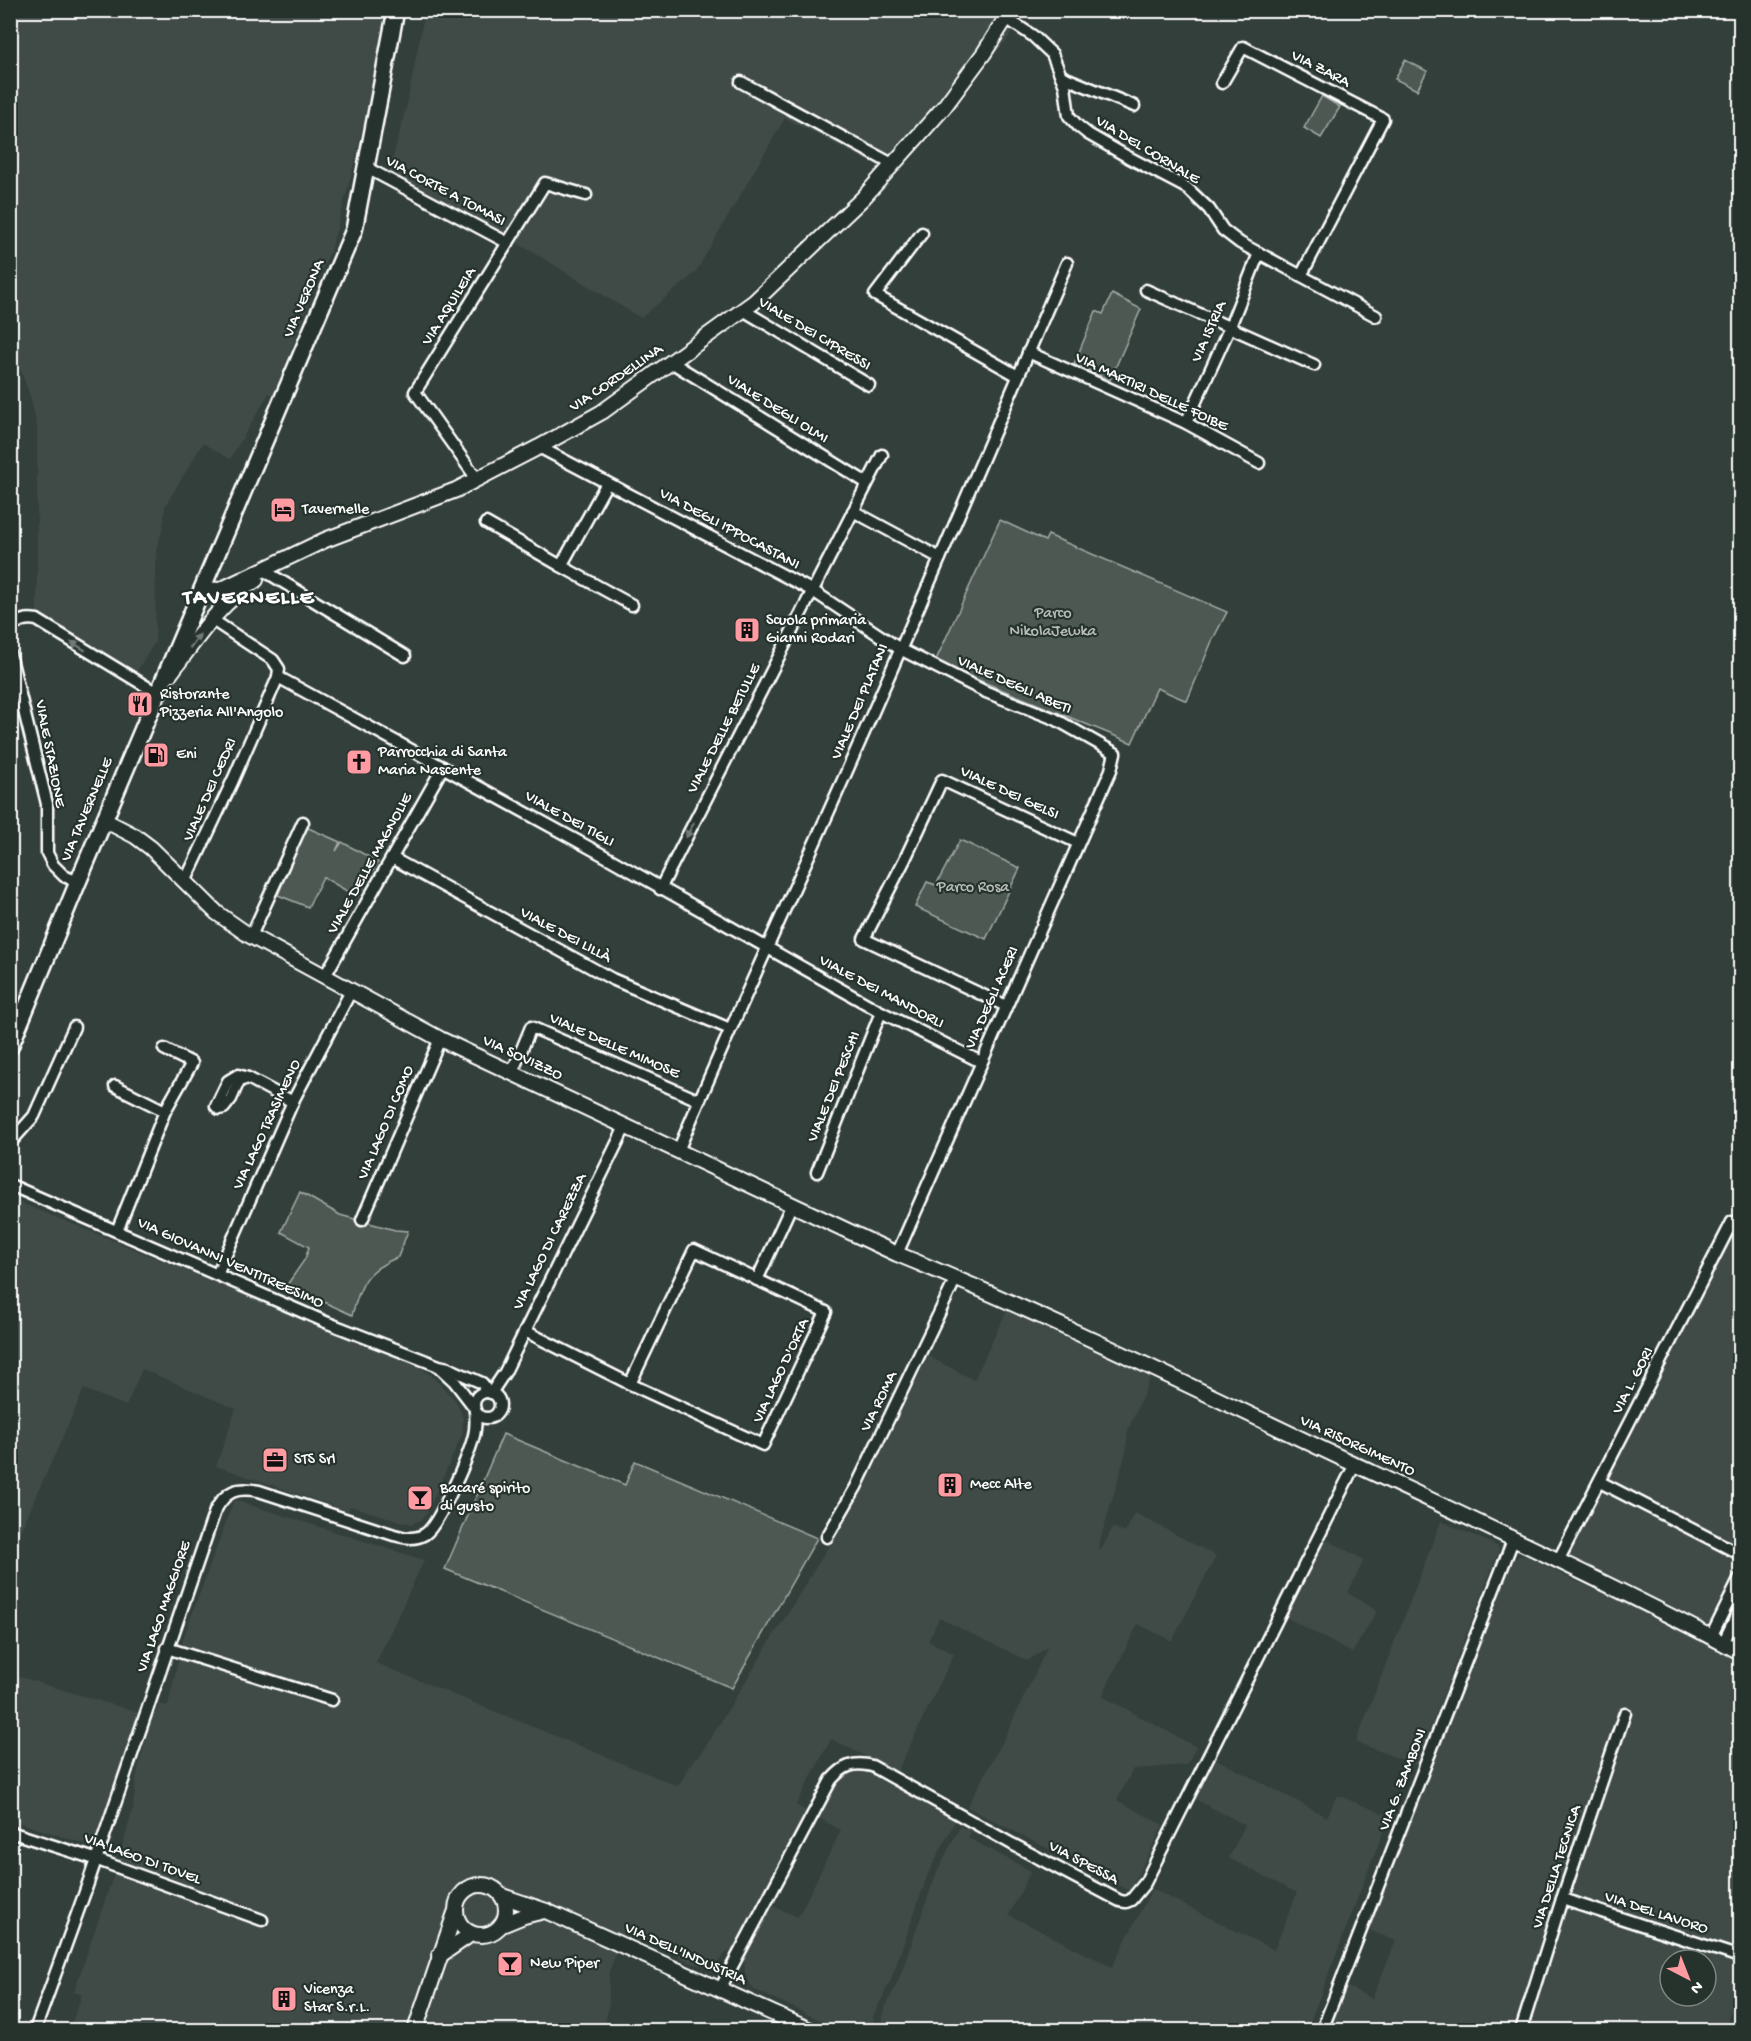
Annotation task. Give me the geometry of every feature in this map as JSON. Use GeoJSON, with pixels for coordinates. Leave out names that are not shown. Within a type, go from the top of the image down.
{"type":"FeatureCollection","features":[{"type":"Feature","properties":{"kind":"main road","name":"VIA VERONA"},"geometry":{"type":"LineString","coordinates":[[202,589],[354,230],[396,10]]}},
{"type":"Feature","properties":{"kind":"main road","name":"VIA TAVERNELLE"},"geometry":{"type":"LineString","coordinates":[[10,1047],[202,589]]}},
{"type":"Feature","properties":{"kind":"street","name":"VIA DEL CORNALE"},"geometry":{"type":"LineString","coordinates":[[1009,14],[1052,54],[1065,86],[1069,116],[1078,126],[1128,157],[1187,188],[1209,209],[1223,230],[1240,243],[1302,274],[1376,316]]}},
{"type":"Feature","properties":{"kind":"street","name":"VIA CORDELLINA"},"geometry":{"type":"LineString","coordinates":[[202,589],[220,591],[311,546],[456,490],[602,412],[671,363],[754,302],[854,206],[944,107],[984,53],[1009,14]]}},
{"type":"Feature","properties":{"kind":"street","name":"VIA ZARA"},"geometry":{"type":"LineString","coordinates":[[1222,82],[1243,47],[1383,119],[1302,274]]}},
{"type":"Feature","properties":{"kind":"street","name":"VIA DEL CORNALE"},"geometry":{"type":"LineString","coordinates":[[1061,76],[1134,106]]}},
{"type":"Feature","properties":{"kind":"street"},"geometry":{"type":"LineString","coordinates":[[741,81],[892,164]]}},
{"type":"Feature","properties":{"kind":"street","name":"VIA CORTE A TOMASI"},"geometry":{"type":"LineString","coordinates":[[367,168],[508,243]]}},
{"type":"Feature","properties":{"kind":"street","name":"VIA AQUILEIA"},"geometry":{"type":"LineString","coordinates":[[477,479],[415,392],[545,183],[586,195]]}},
{"type":"Feature","properties":{"kind":"street"},"geometry":{"type":"LineString","coordinates":[[922,233],[875,295],[1018,376]]}},
{"type":"Feature","properties":{"kind":"street","name":"VIA ISTRIA"},"geometry":{"type":"LineString","coordinates":[[1186,423],[1230,327],[1259,252]]}},
{"type":"Feature","properties":{"kind":"street","name":"VIALE DEI PLATANI"},"geometry":{"type":"LineString","coordinates":[[678,1151],[729,1029],[768,949],[900,650],[1067,263]]}},
{"type":"Feature","properties":{"kind":"street"},"geometry":{"type":"LineString","coordinates":[[1146,290],[1314,365]]}},
{"type":"Feature","properties":{"kind":"street","name":"VIALE DEI CIPRESSI"},"geometry":{"type":"LineString","coordinates":[[743,310],[870,385]]}},
{"type":"Feature","properties":{"kind":"street","name":"VIA MARTIRI DELLE FOIBE"},"geometry":{"type":"LineString","coordinates":[[1028,352],[1186,423],[1258,463]]}},
{"type":"Feature","properties":{"kind":"street","name":"VIALE DEGLI OLMI"},"geometry":{"type":"LineString","coordinates":[[671,363],[867,483]]}},
{"type":"Feature","properties":{"kind":"street","name":"VIA DEGLI IPPOCASTANI"},"geometry":{"type":"LineString","coordinates":[[539,447],[813,591],[900,650]]}},
{"type":"Feature","properties":{"kind":"street","name":"VIALE DELLE BETULLE"},"geometry":{"type":"LineString","coordinates":[[660,889],[882,455]]}},
{"type":"Feature","properties":{"kind":"street"},"geometry":{"type":"LineString","coordinates":[[561,566],[606,483]]}},
{"type":"Feature","properties":{"kind":"street"},"geometry":{"type":"LineString","coordinates":[[854,511],[940,558]]}},
{"type":"Feature","properties":{"kind":"street"},"geometry":{"type":"LineString","coordinates":[[486,523],[632,605]]}},
{"type":"Feature","properties":{"kind":"street","name":"VIA CORDELLINA"},"geometry":{"type":"LineString","coordinates":[[158,691],[212,619],[246,586],[311,546]]}},
{"type":"Feature","properties":{"kind":"street"},"geometry":{"type":"LineString","coordinates":[[268,573],[405,656]]}},
{"type":"Feature","properties":{"kind":"street"},"geometry":{"type":"LineString","coordinates":[[10,628],[27,618],[37,621],[128,676],[158,691]]}},
{"type":"Feature","properties":{"kind":"street","name":"VIALE DEI TIGLI"},"geometry":{"type":"LineString","coordinates":[[212,619],[273,660],[279,669],[278,677],[603,855],[768,949]]}},
{"type":"Feature","properties":{"kind":"street","name":"VIALE DEGLI ABETI"},"geometry":{"type":"LineString","coordinates":[[900,650],[986,692],[1056,719],[1115,753]]}},
{"type":"Feature","properties":{"kind":"street","name":"VIALE STAZIONE"},"geometry":{"type":"LineString","coordinates":[[10,654],[47,804],[47,853],[53,865],[64,876],[78,882]]}},
{"type":"Feature","properties":{"kind":"street","name":"VIALE DEI CEDRI"},"geometry":{"type":"LineString","coordinates":[[185,882],[278,677]]}},
{"type":"Feature","properties":{"kind":"street","name":"VIA DEGLI ACERI"},"geometry":{"type":"LineString","coordinates":[[897,1254],[1111,770],[1115,753]]}},
{"type":"Feature","properties":{"kind":"street","name":"VIALE DELLE MAGNOLIE"},"geometry":{"type":"LineString","coordinates":[[325,976],[443,767]]}},
{"type":"Feature","properties":{"kind":"street","name":"VIALE DEI GELSI"},"geometry":{"type":"LineString","coordinates":[[1006,1006],[864,939],[942,780],[1078,843]]}},
{"type":"Feature","properties":{"kind":"street","name":"VIA SOVIZZO"},"geometry":{"type":"LineString","coordinates":[[104,820],[135,836],[151,848],[217,913],[251,936],[440,1039],[897,1254],[956,1278]]}},
{"type":"Feature","properties":{"kind":"street"},"geometry":{"type":"LineString","coordinates":[[251,936],[303,822]]}},
{"type":"Feature","properties":{"kind":"street","name":"VIALE DEI LILLÀ"},"geometry":{"type":"LineString","coordinates":[[392,858],[612,979],[729,1029]]}},
{"type":"Feature","properties":{"kind":"street","name":"VIALE DEI MANDORLI"},"geometry":{"type":"LineString","coordinates":[[768,949],[881,1012],[981,1062]]}},
{"type":"Feature","properties":{"kind":"street","name":"VIA LAGO TRASIMENO"},"geometry":{"type":"LineString","coordinates":[[217,1275],[293,1102],[351,991]]}},
{"type":"Feature","properties":{"kind":"street","name":"VIALE DEI PESCHI"},"geometry":{"type":"LineString","coordinates":[[817,1172],[881,1012]]}},
{"type":"Feature","properties":{"kind":"street"},"geometry":{"type":"LineString","coordinates":[[10,1143],[34,1116],[74,1027]]}},
{"type":"Feature","properties":{"kind":"street","name":"VIALE DELLE MIMOSE"},"geometry":{"type":"LineString","coordinates":[[512,1073],[531,1027],[698,1100]]}},
{"type":"Feature","properties":{"kind":"street","name":"VIA LAGO DI COMO"},"geometry":{"type":"LineString","coordinates":[[363,1220],[440,1039]]}},
{"type":"Feature","properties":{"kind":"street"},"geometry":{"type":"LineString","coordinates":[[117,1231],[165,1111],[192,1063],[164,1049]]}},
{"type":"Feature","properties":{"kind":"street"},"geometry":{"type":"LineString","coordinates":[[248,1078],[293,1102]]}},
{"type":"Feature","properties":{"kind":"street"},"geometry":{"type":"LineString","coordinates":[[115,1086],[165,1111]]}},
{"type":"Feature","properties":{"kind":"street","name":"VIA LAGO DI CAREZZA"},"geometry":{"type":"LineString","coordinates":[[492,1395],[625,1127]]}},
{"type":"Feature","properties":{"kind":"street","name":"VIA GIOVANNI VENTITREESIMO"},"geometry":{"type":"LineString","coordinates":[[10,1185],[328,1323],[448,1368],[482,1383],[492,1395]]}},
{"type":"Feature","properties":{"kind":"street"},"geometry":{"type":"LineString","coordinates":[[757,1280],[792,1204]]}},
{"type":"Feature","properties":{"kind":"street","name":"VIA L. GORI"},"geometry":{"type":"LineString","coordinates":[[1558,1561],[1732,1222],[1740,1226]]}},
{"type":"Feature","properties":{"kind":"street","name":"VIA LAGO D'ORTA"},"geometry":{"type":"LineString","coordinates":[[525,1331],[630,1384],[763,1446],[826,1312],[693,1250],[630,1384]]}},
{"type":"Feature","properties":{"kind":"street","name":"VIA RISORGIMENTO"},"geometry":{"type":"LineString","coordinates":[[956,1278],[1224,1401],[1558,1561],[1740,1652]]}},
{"type":"Feature","properties":{"kind":"street","name":"VIA ROMA"},"geometry":{"type":"LineString","coordinates":[[826,1538],[856,1487],[956,1278]]}},
{"type":"Feature","properties":{"kind":"street","name":"VIA GIOVANNI VENTITREESIMO"},"geometry":{"type":"LineString","coordinates":[[439,1366],[475,1409]]}},
{"type":"Feature","properties":{"kind":"street"},"geometry":{"type":"LineString","coordinates":[[483,1393],[492,1395],[500,1408],[473,1439],[476,1426],[476,1398],[483,1393]]}},
{"type":"Feature","properties":{"kind":"street"},"geometry":{"type":"LineString","coordinates":[[475,1409],[482,1417],[491,1418]]}},
{"type":"Feature","properties":{"kind":"street","name":"VIA LAGO MAGGIORE"},"geometry":{"type":"LineString","coordinates":[[35,2031],[219,1503],[234,1490],[246,1488],[394,1535],[418,1538],[430,1530],[436,1521],[473,1439]]}},
{"type":"Feature","properties":{"kind":"street","name":"VIA SPESSA"},"geometry":{"type":"LineString","coordinates":[[720,1989],[831,1780],[840,1770],[855,1764],[872,1767],[1120,1901],[1131,1900],[1145,1883],[1354,1464]]}},
{"type":"Feature","properties":{"kind":"street"},"geometry":{"type":"LineString","coordinates":[[1600,1482],[1740,1554]]}},
{"type":"Feature","properties":{"kind":"street","name":"VIA G. ZAMBONI"},"geometry":{"type":"LineString","coordinates":[[1322,2031],[1513,1540]]}},
{"type":"Feature","properties":{"kind":"street"},"geometry":{"type":"LineString","coordinates":[[1717,1640],[1740,1578]]}},
{"type":"Feature","properties":{"kind":"street"},"geometry":{"type":"LineString","coordinates":[[1717,1640],[1740,1609]]}},
{"type":"Feature","properties":{"kind":"street"},"geometry":{"type":"LineString","coordinates":[[167,1648],[332,1700]]}},
{"type":"Feature","properties":{"kind":"street","name":"VIA DELLA TECNICA"},"geometry":{"type":"LineString","coordinates":[[1521,2031],[1562,1899],[1625,1713]]}},
{"type":"Feature","properties":{"kind":"street","name":"VIA LAGO DI TOVEL"},"geometry":{"type":"LineString","coordinates":[[10,1832],[95,1859],[262,1920]]}},
{"type":"Feature","properties":{"kind":"street"},"geometry":{"type":"LineString","coordinates":[[415,2031],[455,1913],[456,1904],[464,1891],[478,1885],[492,1887],[502,1896],[506,1908],[502,1925]]}},
{"type":"Feature","properties":{"kind":"street","name":"VIA DELL'INDUSTRIA"},"geometry":{"type":"LineString","coordinates":[[502,1896],[546,1911],[810,2031]]}},
{"type":"Feature","properties":{"kind":"street","name":"VIA DEL LAVORO"},"geometry":{"type":"LineString","coordinates":[[1562,1899],[1740,1957]]}},
{"type":"Feature","properties":{"kind":"street"},"geometry":{"type":"LineString","coordinates":[[455,1913],[459,1924],[471,1934],[486,1935],[524,1916],[546,1911]]}},
{"type":"Feature","properties":{"kind":"street"},"geometry":{"type":"LineString","coordinates":[[439,1956],[471,1934]]}},
{"type":"Feature","properties":{"kind":"shaded area"},"geometry":{"type":"Polygon","coordinates":[[[11,11],[387,11],[357,153],[332,246],[273,395],[269,393],[230,459],[203,443],[165,506],[163,528],[156,550],[155,642],[135,674],[37,620],[37,426],[31,399],[11,342],[11,11]]]}},
{"type":"Feature","properties":{"kind":"shaded area"},"geometry":{"type":"Polygon","coordinates":[[[425,11],[1023,11],[1009,37],[895,175],[785,118],[695,273],[641,318],[506,236],[389,173],[407,104],[425,11]]]}},
{"type":"Feature","properties":{"kind":"shaded area"},"geometry":{"type":"Polygon","coordinates":[[[11,1199],[413,1363],[432,1376],[456,1401],[463,1418],[462,1435],[427,1513],[421,1520],[411,1524],[350,1506],[348,1511],[216,1466],[236,1409],[142,1369],[126,1406],[84,1389],[11,1552],[11,1199]]]}},
{"type":"Feature","properties":{"kind":"shaded area"},"geometry":{"type":"Polygon","coordinates":[[[1736,1230],[1740,1233],[1740,1644],[1569,1555],[1736,1230]]]}},
{"type":"Feature","properties":{"kind":"shaded area"},"geometry":{"type":"Polygon","coordinates":[[[1008,1308],[1152,1374],[1128,1430],[1126,1452],[1098,1548],[1101,1550],[1113,1527],[1125,1533],[1135,1513],[1216,1556],[1172,1641],[1138,1624],[1102,1696],[1196,1747],[1186,1765],[1133,1769],[1117,1800],[1163,1825],[1130,1891],[967,1807],[1003,1741],[1048,1646],[1028,1661],[939,1618],[928,1641],[954,1654],[897,1772],[831,1739],[796,1805],[806,1811],[733,1951],[725,1953],[713,1965],[704,1966],[694,1964],[624,1931],[609,1972],[609,2002],[604,2030],[69,2030],[82,1995],[74,1992],[120,1856],[133,1808],[137,1773],[152,1716],[159,1704],[168,1706],[183,1639],[234,1500],[424,1560],[376,1663],[678,1786],[696,1756],[699,1757],[861,1494],[928,1356],[974,1380],[1008,1308]]]}},
{"type":"Feature","properties":{"kind":"shaded area"},"geometry":{"type":"Polygon","coordinates":[[[1441,1521],[1497,1546],[1499,1550],[1416,1765],[1356,1742],[1441,1521]]]}},
{"type":"Feature","properties":{"kind":"shaded area"},"geometry":{"type":"Polygon","coordinates":[[[1324,1538],[1364,1560],[1348,1593],[1377,1611],[1352,1653],[1284,1616],[1324,1538]]]}},
{"type":"Feature","properties":{"kind":"shaded area"},"geometry":{"type":"Polygon","coordinates":[[[1521,1555],[1529,1557],[1569,1578],[1656,1617],[1740,1661],[1740,1975],[1725,2030],[1328,2030],[1344,1985],[1372,1999],[1396,1941],[1366,1929],[1510,1566],[1521,1555]]]}},
{"type":"Feature","properties":{"kind":"shaded area"},"geometry":{"type":"Polygon","coordinates":[[[10,1674],[140,1713],[96,1836],[85,1844],[11,1820],[10,1674]]]}},
{"type":"Feature","properties":{"kind":"shaded area"},"geometry":{"type":"Polygon","coordinates":[[[1216,1759],[1327,1817],[1337,1795],[1389,1816],[1307,2030],[881,2030],[882,2015],[899,1979],[935,1877],[960,1826],[971,1831],[968,1838],[1031,1871],[1009,1915],[1112,1967],[1152,1889],[1274,1950],[1297,1893],[1229,1858],[1245,1825],[1195,1799],[1216,1759]]]}},
{"type":"Feature","properties":{"kind":"shaded area"},"geometry":{"type":"Polygon","coordinates":[[[865,1771],[955,1821],[928,1874],[890,1982],[873,2016],[872,2030],[842,2030],[753,1989],[745,1974],[744,1956],[772,1906],[798,1917],[841,1830],[817,1817],[841,1776],[865,1771]]]}},
{"type":"Feature","properties":{"kind":"green space"},"geometry":{"type":"Polygon","coordinates":[[[1405,60],[1427,71],[1417,90],[1395,79],[1405,60]]]}},
{"type":"Feature","properties":{"kind":"green space"},"geometry":{"type":"Polygon","coordinates":[[[1322,96],[1340,107],[1321,138],[1304,128],[1322,96]]]}},
{"type":"Feature","properties":{"kind":"green space"},"geometry":{"type":"Polygon","coordinates":[[[1112,294],[1141,309],[1110,380],[1074,364],[1096,311],[1103,314],[1112,294]]]}},
{"type":"Feature","properties":{"kind":"green space","name":"Parco NikolaJewka"},"geometry":{"type":"Polygon","coordinates":[[[1000,520],[1045,541],[1048,535],[1227,612],[1187,701],[1157,688],[1132,743],[935,662],[1000,520]]]}},
{"type":"Feature","properties":{"kind":"green space"},"geometry":{"type":"Polygon","coordinates":[[[306,827],[340,842],[336,851],[342,842],[378,862],[357,897],[323,877],[308,907],[278,895],[306,827]]]}},
{"type":"Feature","properties":{"kind":"green space","name":"Parco Rosa"},"geometry":{"type":"Polygon","coordinates":[[[960,840],[1020,868],[986,939],[915,907],[927,882],[936,885],[960,840]]]}},
{"type":"Feature","properties":{"kind":"green space"},"geometry":{"type":"Polygon","coordinates":[[[300,1192],[340,1215],[395,1230],[408,1231],[398,1257],[378,1267],[366,1279],[352,1315],[287,1285],[305,1259],[309,1247],[281,1232],[300,1192]]]}},
{"type":"Feature","properties":{"kind":"green space"},"geometry":{"type":"Polygon","coordinates":[[[503,1434],[625,1485],[635,1461],[817,1538],[732,1688],[445,1569],[503,1434]]]}},
{"type":"Feature","properties":{"kind":"place","name":"Tavernelle"},"geometry":{"type":"Point","coordinates":[283,510]}},
{"type":"Feature","properties":{"kind":"place","name":"Scuola primaria Gianni Rodari"},"geometry":{"type":"Point","coordinates":[747,630]}},
{"type":"Feature","properties":{"kind":"place","name":"Ristorante Pizzeria All'Angolo"},"geometry":{"type":"Point","coordinates":[140,704]}},
{"type":"Feature","properties":{"kind":"place","name":"Eni"},"geometry":{"type":"Point","coordinates":[156,755]}},
{"type":"Feature","properties":{"kind":"place","name":"Parrocchia di Santa Maria Nascente"},"geometry":{"type":"Point","coordinates":[359,762]}},
{"type":"Feature","properties":{"kind":"place","name":"STS Srl"},"geometry":{"type":"Point","coordinates":[275,1460]}},
{"type":"Feature","properties":{"kind":"place","name":"Mecc Alte"},"geometry":{"type":"Point","coordinates":[950,1485]}},
{"type":"Feature","properties":{"kind":"place","name":"Bacaré spirito di gusto"},"geometry":{"type":"Point","coordinates":[420,1498]}},
{"type":"Feature","properties":{"kind":"place","name":"New Piper"},"geometry":{"type":"Point","coordinates":[510,1964]}},
{"type":"Feature","properties":{"kind":"place","name":"Vicenza Star S.r.L."},"geometry":{"type":"Point","coordinates":[284,1999]}},
{"type":"Feature","properties":{"kind":"district","name":"TAVERNELLE"},"geometry":{"type":"Point","coordinates":[249,599]}}]}
